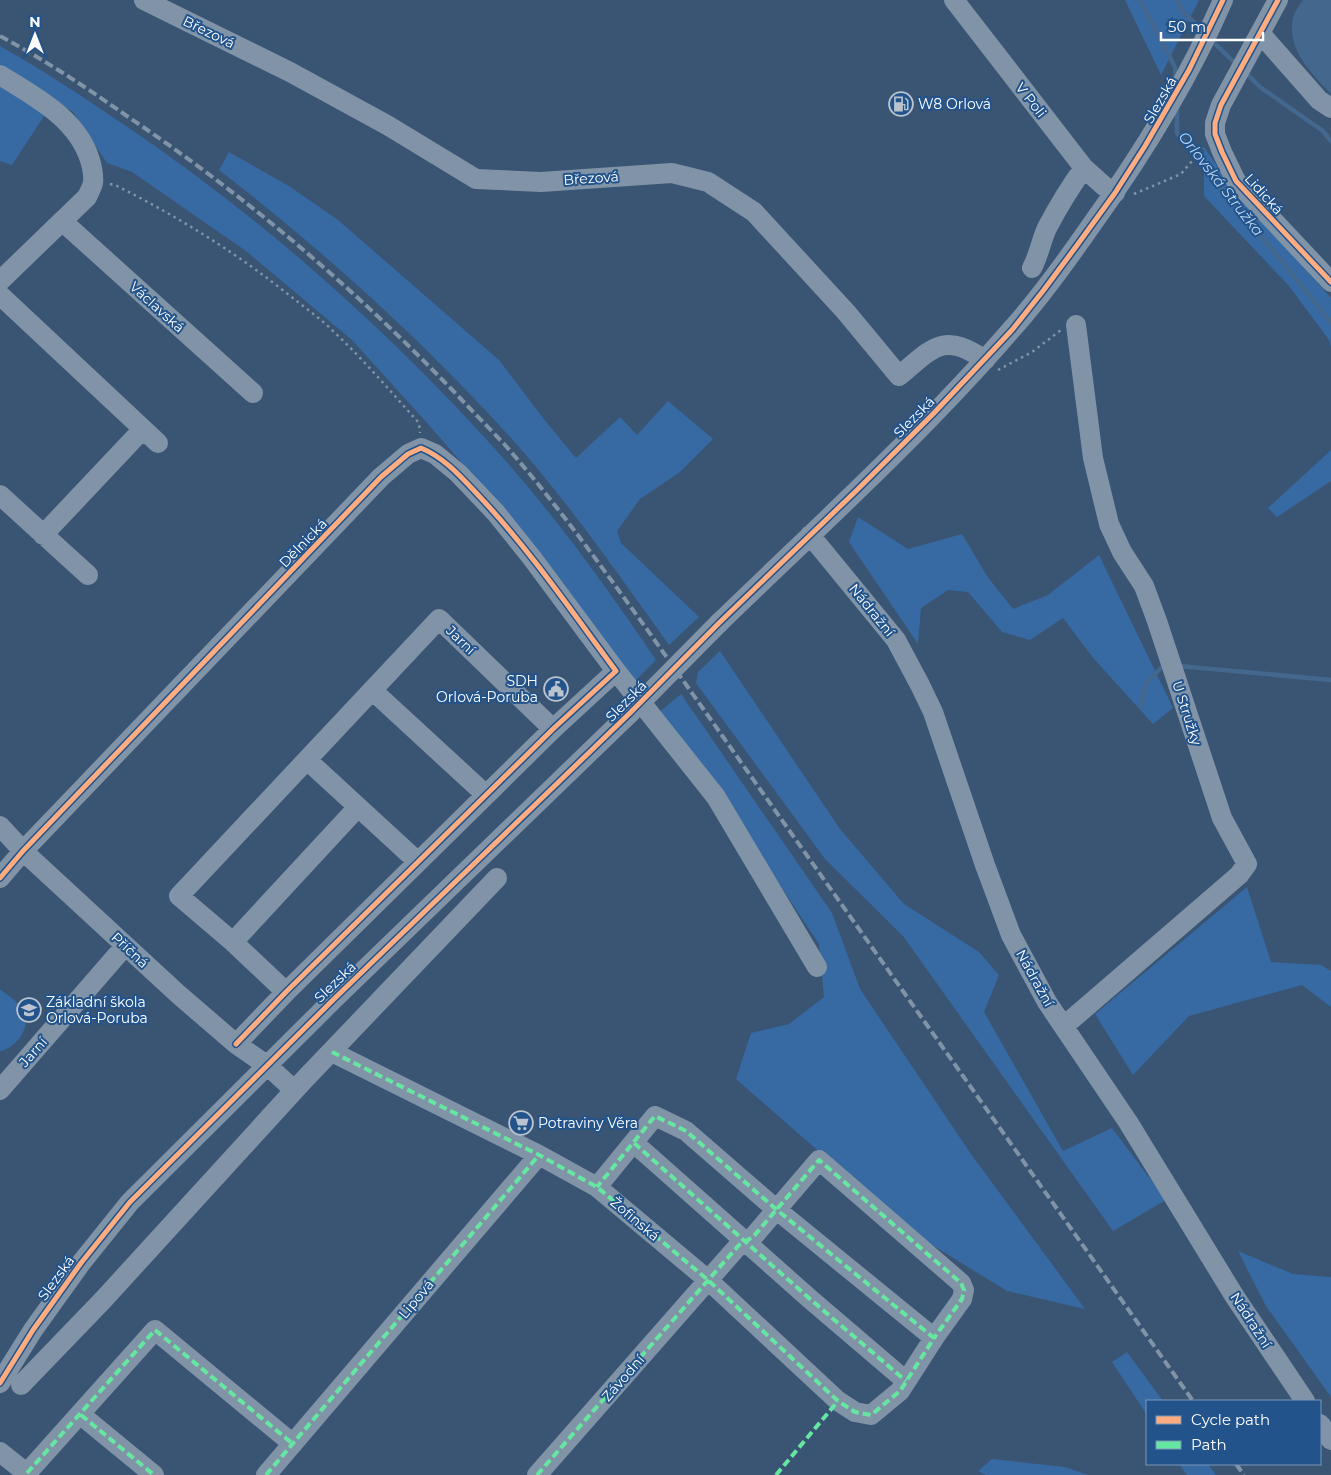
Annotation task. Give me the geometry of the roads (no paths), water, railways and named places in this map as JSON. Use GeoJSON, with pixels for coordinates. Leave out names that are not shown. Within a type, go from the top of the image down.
{"type":"FeatureCollection","features":[{"type":"Feature","properties":{"kind":"street","name":"Březová"},"geometry":{"type":"LineString","coordinates":[[144,0],[290,72],[387,125],[476,180],[541,182],[672,173],[708,182],[754,212],[846,312],[899,376],[930,350],[945,344],[961,345],[991,366]]}},
{"type":"Feature","properties":{"kind":"street","name":"V Poli"},"geometry":{"type":"LineString","coordinates":[[954,0],[1084,168],[1104,186],[1123,194]]}},
{"type":"Feature","properties":{"kind":"street","name":"Slezská"},"geometry":{"type":"LineString","coordinates":[[0,1383],[33,1330],[81,1263],[130,1202],[333,1000],[630,713],[719,623],[933,414],[991,366],[1043,292],[1123,194],[1189,70],[1223,0]]}},
{"type":"Feature","properties":{"kind":"street","name":"Lidická"},"geometry":{"type":"LineString","coordinates":[[1278,0],[1221,105],[1215,123],[1215,134],[1236,181],[1331,282]]}},
{"type":"Feature","properties":{"kind":"street"},"geometry":{"type":"LineString","coordinates":[[1260,32],[1319,100],[1331,108]]}},
{"type":"Feature","properties":{"kind":"street"},"geometry":{"type":"LineString","coordinates":[[0,75],[59,114],[72,126],[88,153],[92,167],[93,182],[87,197],[0,281]]}},
{"type":"Feature","properties":{"kind":"street"},"geometry":{"type":"LineString","coordinates":[[1032,268],[1046,230],[1069,189],[1084,168]]}},
{"type":"Feature","properties":{"kind":"street","name":"Václavská"},"geometry":{"type":"LineString","coordinates":[[62,221],[253,393]]}},
{"type":"Feature","properties":{"kind":"street"},"geometry":{"type":"LineString","coordinates":[[0,295],[151,436],[43,535]]}},
{"type":"Feature","properties":{"kind":"street","name":"U Stružky"},"geometry":{"type":"LineString","coordinates":[[1064,1026],[1239,875],[1247,864],[1222,818],[1144,586],[1122,552],[1109,524],[1093,458],[1076,325]]}},
{"type":"Feature","properties":{"kind":"street","name":"Dělnická"},"geometry":{"type":"LineString","coordinates":[[0,878],[23,851],[381,477],[408,454],[421,448],[435,454],[458,473],[496,513],[616,671]]}},
{"type":"Feature","properties":{"kind":"street"},"geometry":{"type":"LineString","coordinates":[[0,495],[88,575]]}},
{"type":"Feature","properties":{"kind":"street","name":"Nádražní"},"geometry":{"type":"LineString","coordinates":[[810,535],[896,640],[920,685],[933,712],[1011,935],[1047,1002],[1128,1122],[1235,1297],[1304,1400]]}},
{"type":"Feature","properties":{"kind":"street","name":"Jarní"},"geometry":{"type":"LineString","coordinates":[[233,942],[179,896],[439,618],[553,729]]}},
{"type":"Feature","properties":{"kind":"street","name":"Slezská"},"geometry":{"type":"LineString","coordinates":[[236,1044],[286,992],[553,729],[616,671]]}},
{"type":"Feature","properties":{"kind":"street"},"geometry":{"type":"LineString","coordinates":[[616,671],[716,797],[817,967]]}},
{"type":"Feature","properties":{"kind":"street"},"geometry":{"type":"LineString","coordinates":[[372,690],[486,795]]}},
{"type":"Feature","properties":{"kind":"street"},"geometry":{"type":"LineString","coordinates":[[307,760],[418,862]]}},
{"type":"Feature","properties":{"kind":"street"},"geometry":{"type":"LineString","coordinates":[[286,992],[233,942],[358,807]]}},
{"type":"Feature","properties":{"kind":"street","name":"Příčná"},"geometry":{"type":"LineString","coordinates":[[0,826],[23,851],[178,994],[236,1044],[268,1066],[294,1090]]}},
{"type":"Feature","properties":{"kind":"street"},"geometry":{"type":"LineString","coordinates":[[21,1385],[294,1090],[497,878]]}},
{"type":"Feature","properties":{"kind":"street","name":"Jarní"},"geometry":{"type":"LineString","coordinates":[[0,1090],[125,946]]}},
{"type":"Feature","properties":{"kind":"street","name":"Žofinská"},"geometry":{"type":"LineString","coordinates":[[332,1052],[539,1155],[597,1187],[708,1280],[838,1401],[855,1412],[871,1415],[903,1386]]}},
{"type":"Feature","properties":{"kind":"street"},"geometry":{"type":"LineString","coordinates":[[597,1187],[655,1116],[686,1131],[777,1210],[934,1338],[903,1386],[746,1242],[634,1143]]}},
{"type":"Feature","properties":{"kind":"street","name":"Lipová"},"geometry":{"type":"LineString","coordinates":[[266,1475],[539,1155]]}},
{"type":"Feature","properties":{"kind":"street","name":"Závodní"},"geometry":{"type":"LineString","coordinates":[[537,1475],[739,1245],[753,1236],[819,1160],[961,1283],[964,1290],[962,1299],[934,1338]]}},
{"type":"Feature","properties":{"kind":"street"},"geometry":{"type":"LineString","coordinates":[[0,1452],[28,1474],[155,1330],[293,1444]]}},
{"type":"Feature","properties":{"kind":"street"},"geometry":{"type":"LineString","coordinates":[[81,1415],[154,1475]]}},
{"type":"Feature","properties":{"kind":"street"},"geometry":{"type":"LineString","coordinates":[[1321,1425],[1331,1440]]}},
{"type":"Feature","properties":{"kind":"waterway","name":"Orlovská Stružka"},"geometry":{"type":"LineString","coordinates":[[1140,0],[1175,67],[1176,80]]}},
{"type":"Feature","properties":{"kind":"waterway"},"geometry":{"type":"LineString","coordinates":[[1177,0],[1183,12],[1203,31]]}},
{"type":"Feature","properties":{"kind":"waterway"},"geometry":{"type":"LineString","coordinates":[[1210,39],[1237,65]]}},
{"type":"Feature","properties":{"kind":"waterway"},"geometry":{"type":"LineString","coordinates":[[1245,72],[1260,87],[1323,131],[1331,141]]}},
{"type":"Feature","properties":{"kind":"waterway","name":"Orlovská Stružka"},"geometry":{"type":"LineString","coordinates":[[1177,108],[1177,133],[1331,322]]}},
{"type":"Feature","properties":{"kind":"waterway"},"geometry":{"type":"LineString","coordinates":[[1141,707],[1146,683],[1162,667],[1166,666]]}},
{"type":"Feature","properties":{"kind":"waterway"},"geometry":{"type":"LineString","coordinates":[[1179,666],[1331,680]]}},
{"type":"Feature","properties":{"kind":"railway"},"geometry":{"type":"LineString","coordinates":[[0,36],[48,63],[169,145],[214,178],[299,246],[341,282],[421,358],[505,445],[560,512],[646,628],[1192,1400]]}},
{"type":"Feature","properties":{"kind":"railway"},"geometry":{"type":"LineString","coordinates":[[1237,1465],[1244,1475]]}},
{"type":"Feature","properties":{"kind":"place","name":"W8 Orlová"},"geometry":{"type":"Point","coordinates":[901,104]}},
{"type":"Feature","properties":{"kind":"place","name":"SDH Orlová-Poruba"},"geometry":{"type":"Point","coordinates":[556,689]}},
{"type":"Feature","properties":{"kind":"place","name":"Základní škola Orlová-Poruba"},"geometry":{"type":"Point","coordinates":[29,1010]}},
{"type":"Feature","properties":{"kind":"place","name":"Potraviny Věra"},"geometry":{"type":"Point","coordinates":[521,1123]}}]}
